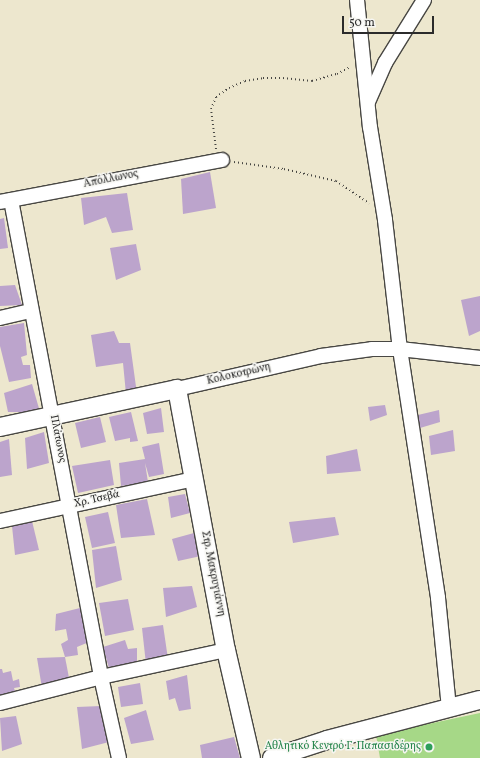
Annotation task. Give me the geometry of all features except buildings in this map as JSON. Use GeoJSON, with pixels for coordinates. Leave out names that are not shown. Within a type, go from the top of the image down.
{"type":"FeatureCollection","features":[{"type":"Feature","properties":{"kind":"street"},"geometry":{"type":"LineString","coordinates":[[357,0],[368,102],[385,220],[400,349],[438,598],[449,708]]}},
{"type":"Feature","properties":{"kind":"street"},"geometry":{"type":"LineString","coordinates":[[368,102],[385,64],[424,0]]}},
{"type":"Feature","properties":{"kind":"street","name":"Απόλλωνος"},"geometry":{"type":"LineString","coordinates":[[6,201],[222,160]]}},
{"type":"Feature","properties":{"kind":"street","name":"Πλάτωνος"},"geometry":{"type":"LineString","coordinates":[[6,201],[31,311],[70,506],[101,677],[120,758]]}},
{"type":"Feature","properties":{"kind":"street"},"geometry":{"type":"LineString","coordinates":[[0,318],[31,311]]}},
{"type":"Feature","properties":{"kind":"street","name":"Κολοκοτρώνη"},"geometry":{"type":"LineString","coordinates":[[0,427],[322,356],[372,350],[400,349],[480,358]]}},
{"type":"Feature","properties":{"kind":"street","name":"Στρ. Μακρυγιάννη"},"geometry":{"type":"LineString","coordinates":[[177,389],[226,650],[251,758]]}},
{"type":"Feature","properties":{"kind":"street","name":"Χρ. Τσεβά"},"geometry":{"type":"LineString","coordinates":[[0,521],[194,479]]}},
{"type":"Feature","properties":{"kind":"street"},"geometry":{"type":"LineString","coordinates":[[0,703],[101,677],[226,650]]}},
{"type":"Feature","properties":{"kind":"street"},"geometry":{"type":"LineString","coordinates":[[272,758],[327,740],[480,700]]}},
{"type":"Feature","properties":{"kind":"path"},"geometry":{"type":"LineString","coordinates":[[364,59],[337,74],[312,81],[283,78],[263,78],[245,82],[229,88],[216,96],[211,109],[216,149],[222,160],[284,169],[336,182],[367,201],[385,220]]}},
{"type":"Feature","properties":{"kind":"green space","name":"Αθλητικό Κεντρό Γ. Παπασιδέρης"},"geometry":{"type":"Polygon","coordinates":[[[480,713],[480,758],[380,758],[376,735],[480,713]]]}},
{"type":"Feature","properties":{"kind":"place","name":"Αθλητικό Κεντρό Γ. Παπασιδέρης"},"geometry":{"type":"Point","coordinates":[429,747]}}]}
